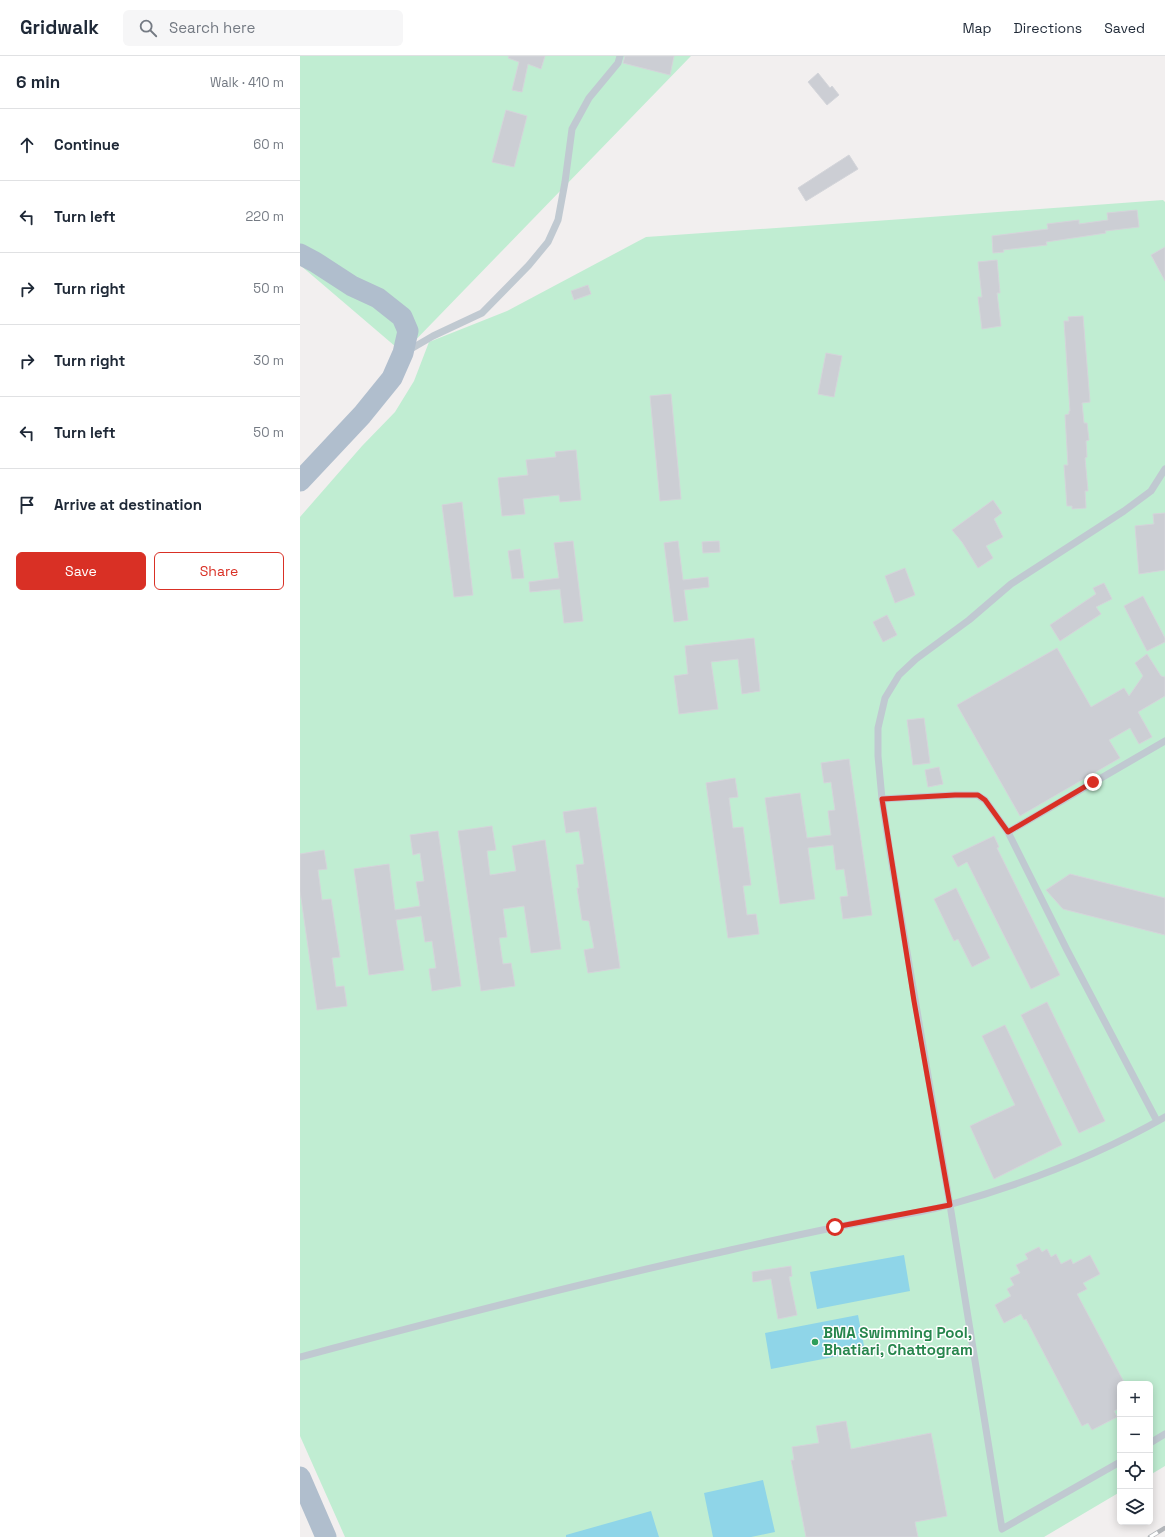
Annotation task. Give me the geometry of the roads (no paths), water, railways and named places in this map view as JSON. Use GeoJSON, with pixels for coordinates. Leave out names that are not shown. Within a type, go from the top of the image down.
{"type":"FeatureCollection","features":[{"type":"Feature","properties":{"kind":"main road"},"geometry":{"type":"LineString","coordinates":[[300,254],[352,286],[378,298],[402,317],[408,331],[403,353],[392,378],[362,415],[300,481]]}},
{"type":"Feature","properties":{"kind":"main road"},"geometry":{"type":"LineString","coordinates":[[300,1477],[326,1537]]}},
{"type":"Feature","properties":{"kind":"lane"},"geometry":{"type":"LineString","coordinates":[[403,353],[433,336],[482,313],[529,265],[548,242],[558,220],[572,129],[589,98],[618,64],[620,56]]}},
{"type":"Feature","properties":{"kind":"lane"},"geometry":{"type":"LineString","coordinates":[[1117,1464],[1002,1529],[950,1205],[914,1001],[882,799],[878,756],[878,728],[885,698],[899,674],[916,659],[969,620],[1011,584],[1124,511],[1151,491],[1165,469]]}},
{"type":"Feature","properties":{"kind":"lane"},"geometry":{"type":"LineString","coordinates":[[1008,832],[1165,741]]}},
{"type":"Feature","properties":{"kind":"lane"},"geometry":{"type":"LineString","coordinates":[[882,799],[978,795],[985,800],[1008,832],[1067,950],[1157,1121]]}},
{"type":"Feature","properties":{"kind":"lane"},"geometry":{"type":"LineString","coordinates":[[300,1357],[441,1319],[604,1279],[805,1234],[950,1205],[1032,1179],[1102,1149],[1165,1116]]}},
{"type":"Feature","properties":{"kind":"lane"},"geometry":{"type":"LineString","coordinates":[[1153,1442],[1165,1434]]}},
{"type":"Feature","properties":{"kind":"water"},"geometry":{"type":"Polygon","coordinates":[[[904,1255],[910,1291],[817,1309],[810,1272],[904,1255]]]}},
{"type":"Feature","properties":{"kind":"water","name":"BMA Swimming Pool, Bhatiari, Chattogram"},"geometry":{"type":"Polygon","coordinates":[[[858,1315],[865,1351],[771,1369],[765,1333],[858,1315]]]}},
{"type":"Feature","properties":{"kind":"water"},"geometry":{"type":"Polygon","coordinates":[[[763,1480],[775,1532],[751,1537],[713,1537],[704,1493],[763,1480]]]}},
{"type":"Feature","properties":{"kind":"water"},"geometry":{"type":"Polygon","coordinates":[[[651,1511],[659,1537],[566,1537],[566,1535],[651,1511]]]}},
{"type":"Feature","properties":{"kind":"railway"},"geometry":{"type":"LineString","coordinates":[[1150,1537],[1165,1528]]}},
{"type":"Feature","properties":{"kind":"place","name":"BMA Swimming Pool, Bhatiari, Chattogram"},"geometry":{"type":"Point","coordinates":[815,1342]}}]}
